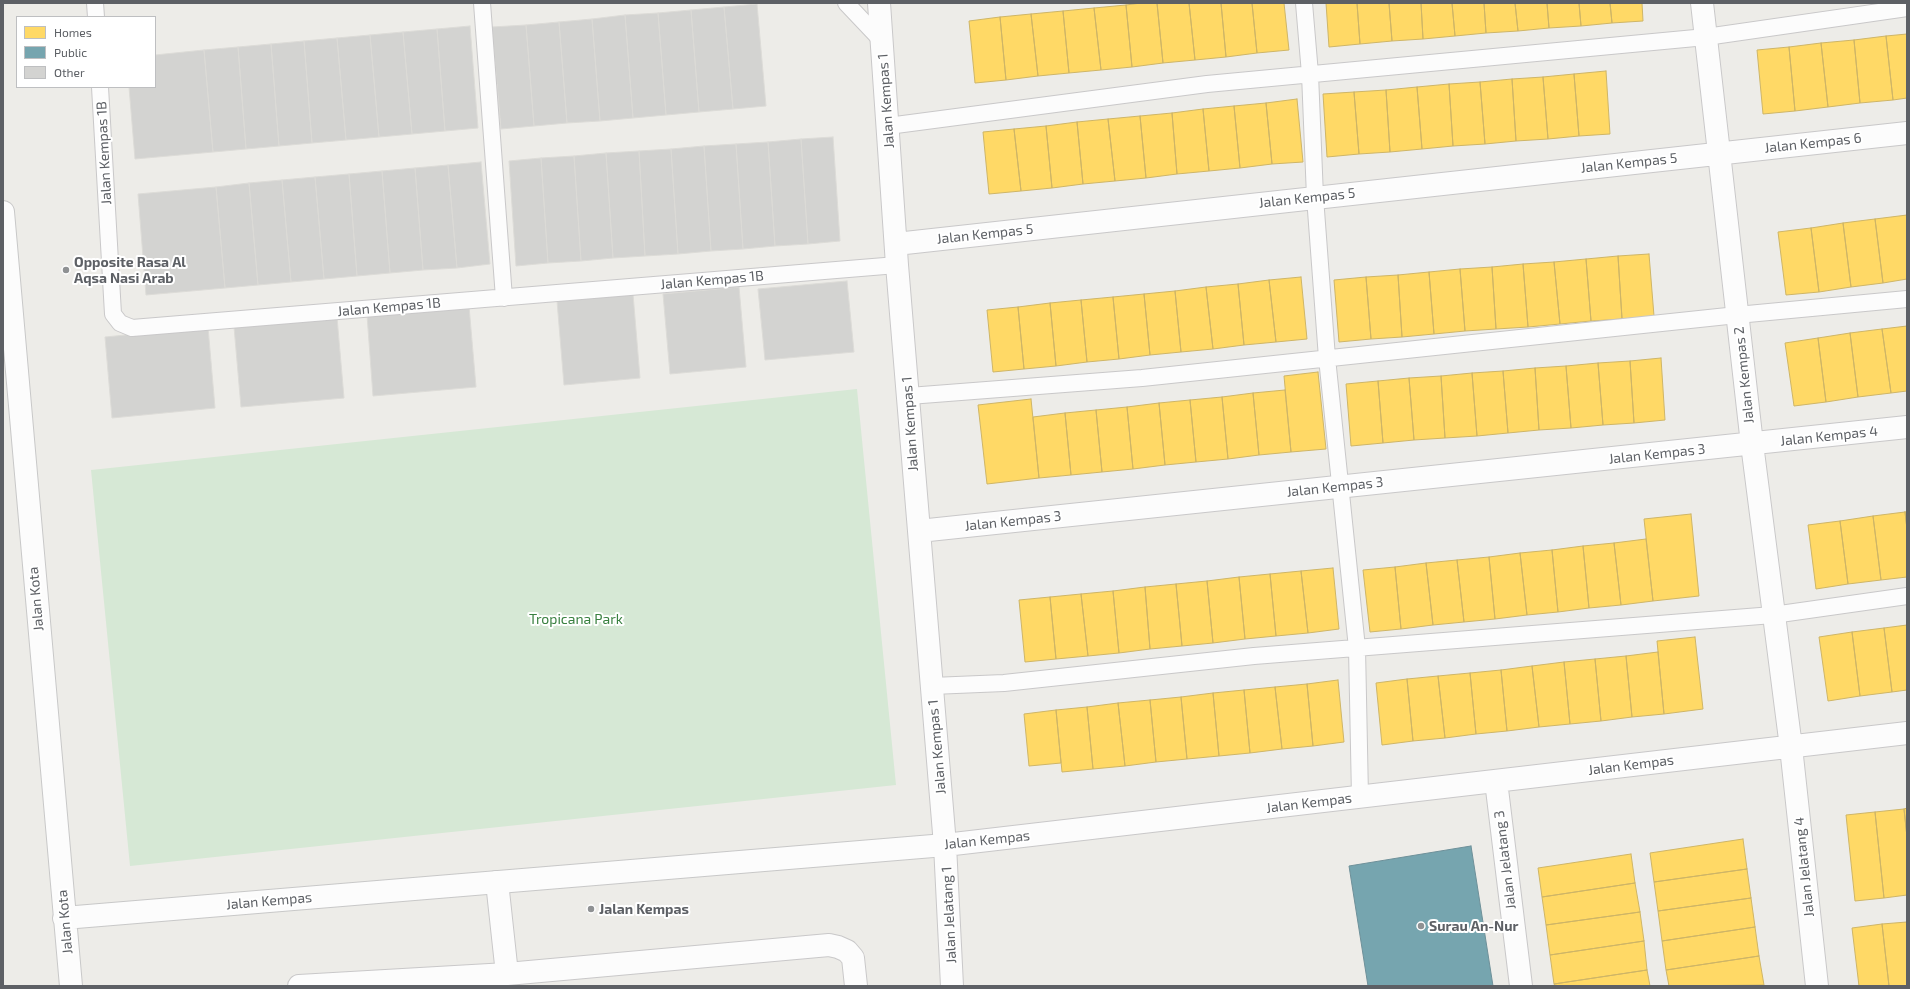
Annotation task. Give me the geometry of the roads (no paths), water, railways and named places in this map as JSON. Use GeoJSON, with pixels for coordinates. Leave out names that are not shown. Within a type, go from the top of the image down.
{"type":"FeatureCollection","features":[{"type":"Feature","properties":{"kind":"street","name":"Jalan Kempas 1"},"geometry":{"type":"LineString","coordinates":[[879,3],[896,255],[945,845]]}},
{"type":"Feature","properties":{"kind":"street","name":"Jalan Kempas 2"},"geometry":{"type":"LineString","coordinates":[[1702,3],[1752,444],[1791,747]]}},
{"type":"Feature","properties":{"kind":"street","name":"Jalan Kempas 6"},"geometry":{"type":"LineString","coordinates":[[1719,153],[1907,133]]}},
{"type":"Feature","properties":{"kind":"street","name":"Jalan Kempas 5"},"geometry":{"type":"LineString","coordinates":[[896,255],[1315,197],[1719,153]]}},
{"type":"Feature","properties":{"kind":"street","name":"Jalan Kota"},"geometry":{"type":"LineString","coordinates":[[3,212],[71,986]]}},
{"type":"Feature","properties":{"kind":"street","name":"Jalan Kempas 4"},"geometry":{"type":"LineString","coordinates":[[1752,444],[1907,428]]}},
{"type":"Feature","properties":{"kind":"street","name":"Jalan Kempas 3"},"geometry":{"type":"LineString","coordinates":[[919,531],[1752,444]]}},
{"type":"Feature","properties":{"kind":"street","name":"Jalan Kempas"},"geometry":{"type":"LineString","coordinates":[[64,918],[945,845],[1907,734]]}},
{"type":"Feature","properties":{"kind":"street","name":"Jalan Jelatang 4"},"geometry":{"type":"LineString","coordinates":[[1791,747],[1817,986]]}},
{"type":"Feature","properties":{"kind":"street","name":"Jalan Jelatang 3"},"geometry":{"type":"LineString","coordinates":[[1496,781],[1521,986]]}},
{"type":"Feature","properties":{"kind":"street","name":"Jalan Jelatang 1"},"geometry":{"type":"LineString","coordinates":[[945,845],[952,986]]}},
{"type":"Feature","properties":{"kind":"street"},"geometry":{"type":"LineString","coordinates":[[497,882],[508,980]]}},
{"type":"Feature","properties":{"kind":"street"},"geometry":{"type":"LineString","coordinates":[[299,986],[508,980],[829,945],[838,946],[846,951],[852,958],[856,986]]}},
{"type":"Feature","properties":{"kind":"lane"},"geometry":{"type":"LineString","coordinates":[[95,3],[96,16]]}},
{"type":"Feature","properties":{"kind":"lane"},"geometry":{"type":"LineString","coordinates":[[482,3],[504,298]]}},
{"type":"Feature","properties":{"kind":"lane"},"geometry":{"type":"LineString","coordinates":[[846,3],[882,41]]}},
{"type":"Feature","properties":{"kind":"lane"},"geometry":{"type":"LineString","coordinates":[[1304,3],[1310,74],[1315,197],[1327,358],[1357,648],[1360,797]]}},
{"type":"Feature","properties":{"kind":"lane"},"geometry":{"type":"LineString","coordinates":[[888,126],[1207,84],[1706,37],[1907,8]]}},
{"type":"Feature","properties":{"kind":"lane","name":"Jalan Kempas 1B"},"geometry":{"type":"LineString","coordinates":[[100,88],[114,314],[120,323],[132,328],[504,298],[896,255]]}},
{"type":"Feature","properties":{"kind":"lane"},"geometry":{"type":"LineString","coordinates":[[908,396],[1142,378],[1737,315],[1907,299]]}},
{"type":"Feature","properties":{"kind":"lane"},"geometry":{"type":"LineString","coordinates":[[932,686],[1004,683],[1254,656],[1773,615],[1907,596]]}},
{"type":"Feature","properties":{"kind":"place","name":"Opposite Rasa Al Aqsa Nasi Arab"},"geometry":{"type":"Point","coordinates":[66,270]}},
{"type":"Feature","properties":{"kind":"place","name":"Jalan Kempas"},"geometry":{"type":"Point","coordinates":[591,909]}},
{"type":"Feature","properties":{"kind":"place","name":"Surau An-Nur"},"geometry":{"type":"Point","coordinates":[1421,926]}},
{"type":"Feature","properties":{"kind":"park label","name":"Tropicana Park"},"geometry":{"type":"Point","coordinates":[576,619]}}]}
